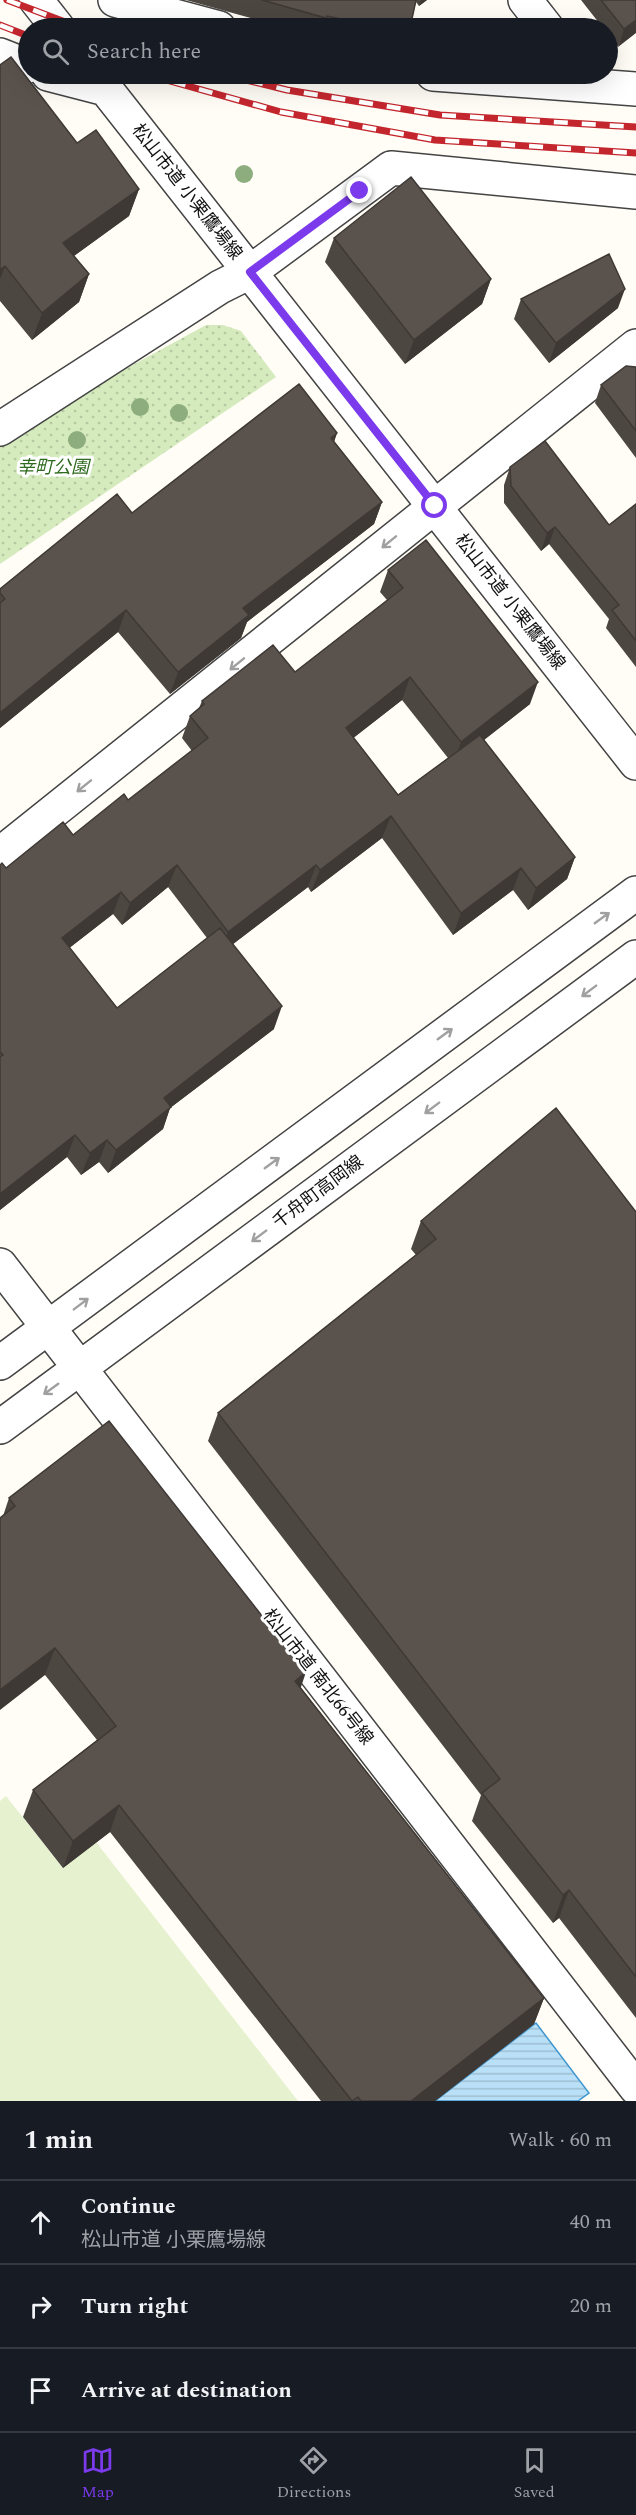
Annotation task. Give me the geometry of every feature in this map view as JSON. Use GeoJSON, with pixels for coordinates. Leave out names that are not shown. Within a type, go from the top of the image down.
{"type":"FeatureCollection","features":[{"type":"Feature","properties":{"kind":"street"},"geometry":{"type":"LineString","coordinates":[[36,0],[50,18]]}},
{"type":"Feature","properties":{"kind":"street"},"geometry":{"type":"LineString","coordinates":[[115,0],[182,18]]}},
{"type":"Feature","properties":{"kind":"street"},"geometry":{"type":"LineString","coordinates":[[525,0],[539,18]]}},
{"type":"Feature","properties":{"kind":"street"},"geometry":{"type":"LineString","coordinates":[[0,55],[18,62]]}},
{"type":"Feature","properties":{"kind":"street","name":"松山市道 小栗鷹場線"},"geometry":{"type":"LineString","coordinates":[[102,84],[636,763]]}},
{"type":"Feature","properties":{"kind":"street"},"geometry":{"type":"LineString","coordinates":[[614,84],[636,88]]}},
{"type":"Feature","properties":{"kind":"street"},"geometry":{"type":"LineString","coordinates":[[0,429],[220,287],[250,272],[392,168],[636,192]]}},
{"type":"Feature","properties":{"kind":"street"},"geometry":{"type":"LineString","coordinates":[[0,854],[636,345]]}},
{"type":"Feature","properties":{"kind":"street"},"geometry":{"type":"LineString","coordinates":[[0,1363],[636,894]]}},
{"type":"Feature","properties":{"kind":"street","name":"千舟町高岡線"},"geometry":{"type":"LineString","coordinates":[[0,1426],[636,957]]}},
{"type":"Feature","properties":{"kind":"street","name":"松山市道 南北66号線"},"geometry":{"type":"LineString","coordinates":[[0,1265],[636,2089]]}},
{"type":"Feature","properties":{"kind":"street"},"geometry":{"type":"LineString","coordinates":[[624,2101],[636,2089]]}},
{"type":"Feature","properties":{"kind":"green space","name":"幸町公園"},"geometry":{"type":"Polygon","coordinates":[[[206,325],[223,325],[241,331],[276,377],[0,564],[0,443],[39,416],[206,325]]]}},
{"type":"Feature","properties":{"kind":"green space"},"geometry":{"type":"Polygon","coordinates":[[[6,1796],[63,1868],[96,1842],[298,2101],[0,2101],[0,1801],[6,1796]]]}},
{"type":"Feature","properties":{"kind":"water"},"geometry":{"type":"Polygon","coordinates":[[[536,2023],[589,2093],[578,2101],[435,2101],[536,2023]]]}},
{"type":"Feature","properties":{"kind":"building"},"geometry":{"type":"Polygon","coordinates":[[[262,0],[416,0],[412,18],[327,16],[326,18],[262,0]]]}},
{"type":"Feature","properties":{"kind":"building"},"geometry":{"type":"Polygon","coordinates":[[[601,0],[636,0],[636,20],[624,29],[618,18],[615,18],[601,0]]]}},
{"type":"Feature","properties":{"kind":"building"},"geometry":{"type":"Polygon","coordinates":[[[11,57],[18,66],[18,84],[32,84],[77,143],[96,130],[139,189],[63,243],[89,274],[42,313],[5,266],[0,270],[0,65],[11,57]]]}},
{"type":"Feature","properties":{"kind":"building"},"geometry":{"type":"Polygon","coordinates":[[[411,177],[491,279],[414,340],[334,238],[411,177]]]}},
{"type":"Feature","properties":{"kind":"building"},"geometry":{"type":"Polygon","coordinates":[[[609,254],[625,289],[556,343],[521,299],[609,254]]]}},
{"type":"Feature","properties":{"kind":"building"},"geometry":{"type":"Polygon","coordinates":[[[626,366],[636,367],[636,431],[601,385],[626,366]]]}},
{"type":"Feature","properties":{"kind":"building"},"geometry":{"type":"Polygon","coordinates":[[[299,384],[337,433],[331,438],[382,502],[243,608],[249,615],[178,672],[126,610],[0,713],[0,603],[5,599],[0,589],[117,494],[132,513],[299,384]]]}},
{"type":"Feature","properties":{"kind":"building"},"geometry":{"type":"Polygon","coordinates":[[[545,441],[609,525],[636,504],[636,641],[612,610],[619,605],[555,527],[547,533],[511,486],[510,467],[545,441]]]}},
{"type":"Feature","properties":{"kind":"building"},"geometry":{"type":"Polygon","coordinates":[[[426,540],[538,682],[461,742],[410,677],[346,728],[398,795],[480,735],[575,857],[536,888],[521,868],[461,913],[391,816],[320,870],[316,865],[228,932],[177,865],[130,903],[121,892],[62,938],[117,1008],[220,928],[282,1006],[164,1098],[171,1107],[116,1150],[107,1140],[90,1153],[75,1135],[0,1194],[0,1057],[3,1055],[0,1052],[0,865],[2,863],[6,868],[63,822],[73,835],[124,794],[128,800],[208,738],[190,716],[204,704],[202,701],[273,645],[295,672],[403,588],[388,570],[426,540]]]}},
{"type":"Feature","properties":{"kind":"building"},"geometry":{"type":"Polygon","coordinates":[[[556,1108],[636,1212],[636,1977],[569,1890],[563,1895],[482,1793],[500,1779],[218,1413],[436,1239],[421,1221],[556,1108]]]}},
{"type":"Feature","properties":{"kind":"building"},"geometry":{"type":"Polygon","coordinates":[[[109,1421],[306,1672],[295,1681],[544,1998],[411,2101],[361,2101],[358,2097],[352,2101],[119,1805],[73,1841],[33,1790],[116,1726],[55,1648],[0,1690],[0,1518],[15,1506],[9,1498],[109,1421]]]}},
{"type":"Feature","properties":{"kind":"railway"},"geometry":{"type":"LineString","coordinates":[[7,0],[55,18]]}},
{"type":"Feature","properties":{"kind":"railway"},"geometry":{"type":"LineString","coordinates":[[0,25],[18,32]]}},
{"type":"Feature","properties":{"kind":"railway"},"geometry":{"type":"LineString","coordinates":[[181,84],[281,112],[435,140],[636,153]]}},
{"type":"Feature","properties":{"kind":"railway"},"geometry":{"type":"LineString","coordinates":[[263,84],[440,115],[636,127]]}},
{"type":"Feature","properties":{"kind":"route"},"geometry":{"type":"LineString","coordinates":[[360,191],[250,272],[435,506]]}}]}
